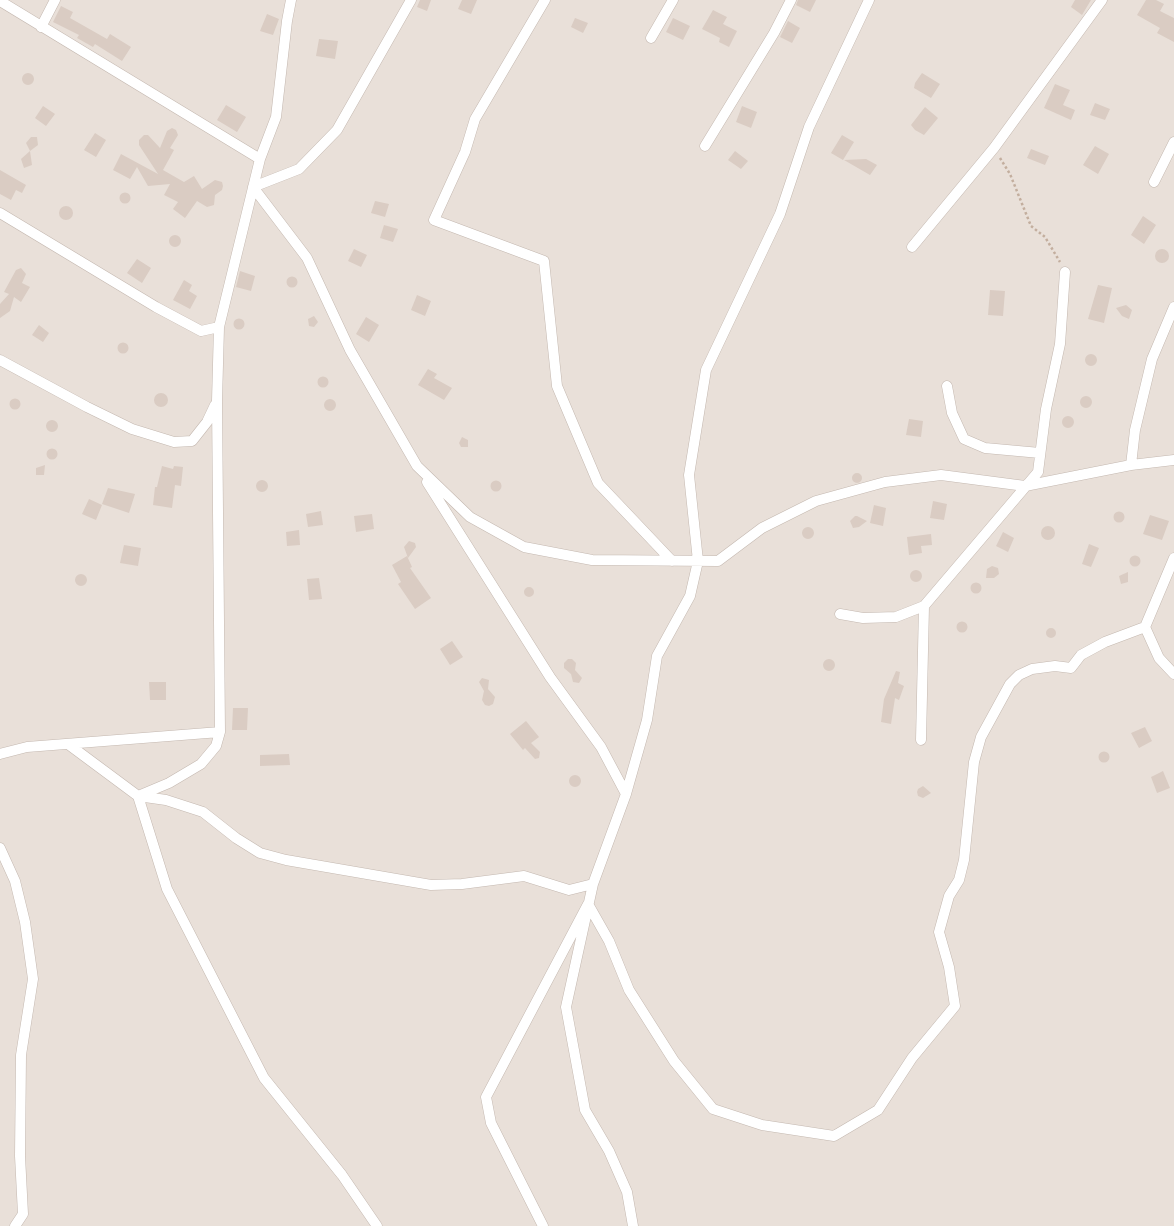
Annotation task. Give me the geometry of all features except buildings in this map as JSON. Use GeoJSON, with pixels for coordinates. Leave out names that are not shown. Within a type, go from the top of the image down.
{"type":"FeatureCollection","features":[{"type":"Feature","properties":{"kind":"street"},"geometry":{"type":"LineString","coordinates":[[0,0],[41,27],[260,159]]}},
{"type":"Feature","properties":{"kind":"street"},"geometry":{"type":"LineString","coordinates":[[41,27],[55,0]]}},
{"type":"Feature","properties":{"kind":"street"},"geometry":{"type":"LineString","coordinates":[[138,796],[169,783],[201,764],[216,746],[220,732],[218,327],[260,159],[276,117],[287,21],[292,0]]}},
{"type":"Feature","properties":{"kind":"street"},"geometry":{"type":"LineString","coordinates":[[253,188],[299,169],[337,130],[411,0]]}},
{"type":"Feature","properties":{"kind":"street"},"geometry":{"type":"LineString","coordinates":[[545,0],[475,119],[465,152],[434,220],[544,261],[557,386],[598,483],[672,561]]}},
{"type":"Feature","properties":{"kind":"street"},"geometry":{"type":"LineString","coordinates":[[651,38],[673,0]]}},
{"type":"Feature","properties":{"kind":"street"},"geometry":{"type":"LineString","coordinates":[[705,146],[774,33],[791,0]]}},
{"type":"Feature","properties":{"kind":"street"},"geometry":{"type":"LineString","coordinates":[[633,1226],[627,1192],[609,1151],[585,1110],[566,1007],[593,884],[626,794],[647,720],[657,656],[690,596],[698,561],[689,475],[706,370],[780,214],[809,127],[869,0]]}},
{"type":"Feature","properties":{"kind":"street"},"geometry":{"type":"LineString","coordinates":[[912,247],[994,148],[1102,0]]}},
{"type":"Feature","properties":{"kind":"street"},"geometry":{"type":"LineString","coordinates":[[1154,182],[1174,142]]}},
{"type":"Feature","properties":{"kind":"street"},"geometry":{"type":"LineString","coordinates":[[253,188],[307,258],[350,350],[417,466],[550,677],[601,747],[626,794]]}},
{"type":"Feature","properties":{"kind":"street"},"geometry":{"type":"LineString","coordinates":[[0,213],[156,307],[201,331],[218,327]]}},
{"type":"Feature","properties":{"kind":"street"},"geometry":{"type":"LineString","coordinates":[[840,614],[863,618],[896,617],[924,606],[1038,472],[1046,409],[1060,344],[1065,272]]}},
{"type":"Feature","properties":{"kind":"street"},"geometry":{"type":"LineString","coordinates":[[1131,465],[1135,430],[1152,359],[1174,307]]}},
{"type":"Feature","properties":{"kind":"street"},"geometry":{"type":"LineString","coordinates":[[0,360],[132,429],[174,442],[192,440],[207,422],[217,401]]}},
{"type":"Feature","properties":{"kind":"street"},"geometry":{"type":"LineString","coordinates":[[947,386],[952,413],[964,439],[985,448],[1040,453]]}},
{"type":"Feature","properties":{"kind":"street"},"geometry":{"type":"LineString","coordinates":[[417,466],[470,517],[524,547],[592,560],[718,561],[762,528],[816,501],[885,482],[941,475],[1025,486],[1131,465],[1174,460]]}},
{"type":"Feature","properties":{"kind":"street"},"geometry":{"type":"LineString","coordinates":[[588,904],[609,941],[629,990],[674,1061],[713,1109],[762,1125],[834,1136],[878,1110],[912,1058],[955,1006],[940,932],[949,896],[959,880],[964,860],[974,762],[980,737],[1010,684],[1019,675],[1032,669],[1055,666],[1071,668],[1081,655],[1105,642],[1145,627],[1174,558]]}},
{"type":"Feature","properties":{"kind":"street"},"geometry":{"type":"LineString","coordinates":[[921,740],[924,606]]}},
{"type":"Feature","properties":{"kind":"street"},"geometry":{"type":"LineString","coordinates":[[1145,627],[1159,658],[1174,674]]}},
{"type":"Feature","properties":{"kind":"street"},"geometry":{"type":"LineString","coordinates":[[0,754],[27,747],[220,732]]}},
{"type":"Feature","properties":{"kind":"street"},"geometry":{"type":"LineString","coordinates":[[68,744],[138,796],[166,800],[203,812],[236,838],[260,853],[286,860],[431,885],[462,884],[524,876],[569,890],[593,884]]}},
{"type":"Feature","properties":{"kind":"street"},"geometry":{"type":"LineString","coordinates":[[138,796],[166,889],[264,1078],[342,1175],[378,1226]]}},
{"type":"Feature","properties":{"kind":"street"},"geometry":{"type":"LineString","coordinates":[[0,848],[15,881],[25,922],[33,979],[21,1055],[20,1156],[23,1214],[15,1226]]}},
{"type":"Feature","properties":{"kind":"street"},"geometry":{"type":"LineString","coordinates":[[543,1226],[491,1123],[486,1097],[588,904]]}},
{"type":"Feature","properties":{"kind":"path"},"geometry":{"type":"LineString","coordinates":[[994,148],[1010,174],[1030,226],[1045,237],[1056,252],[1065,272]]}},
{"type":"Feature","properties":{"kind":"shaded area"},"geometry":{"type":"Polygon","coordinates":[[[0,0],[1174,0],[1174,1226],[0,1226],[0,0]]]}}]}
